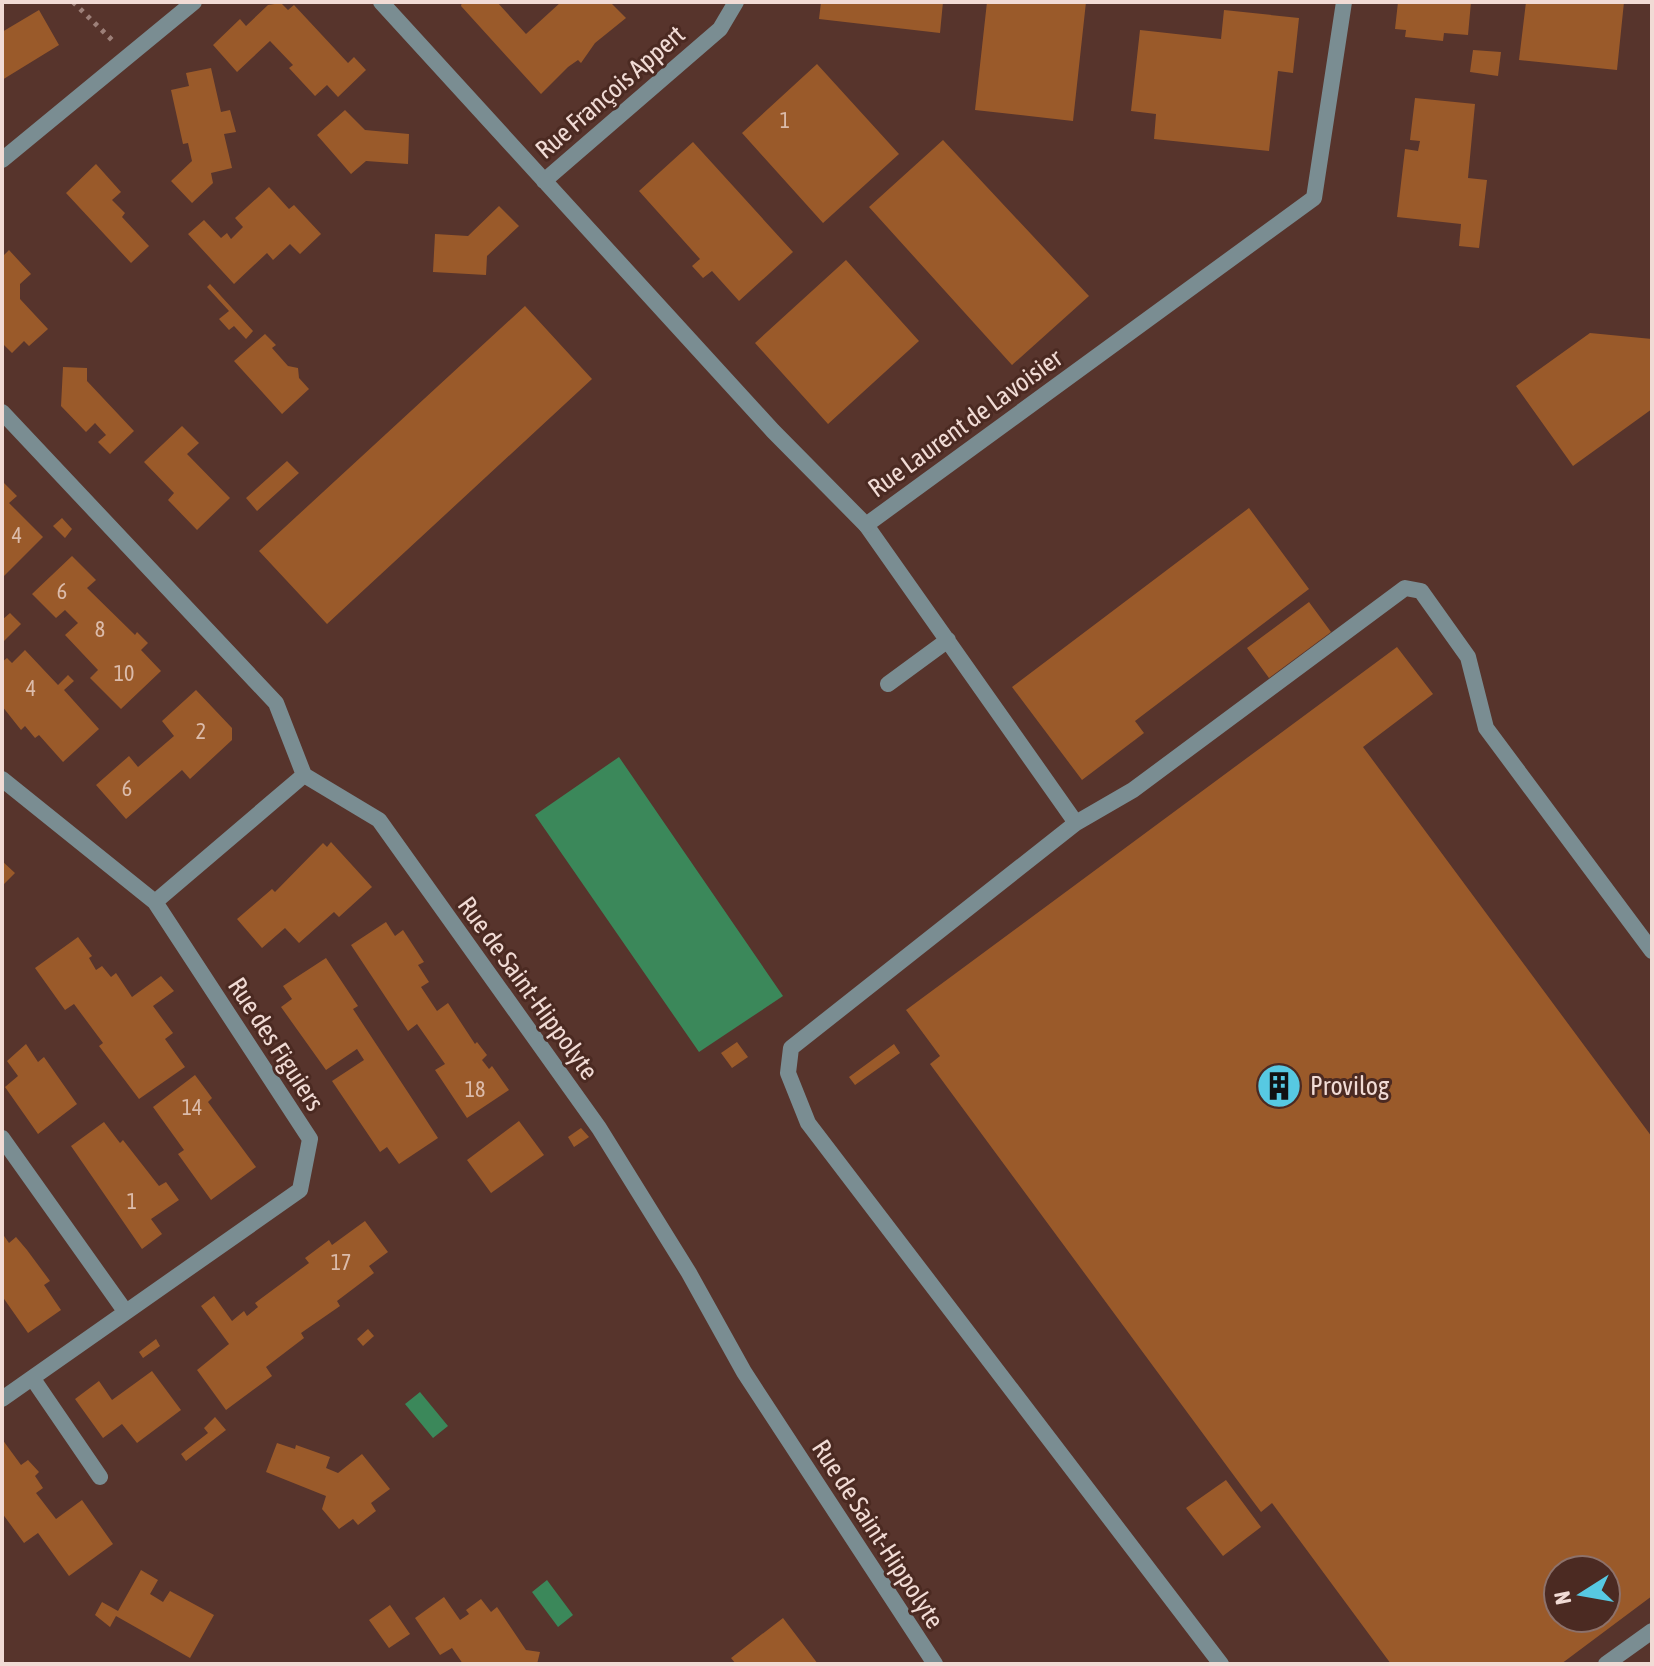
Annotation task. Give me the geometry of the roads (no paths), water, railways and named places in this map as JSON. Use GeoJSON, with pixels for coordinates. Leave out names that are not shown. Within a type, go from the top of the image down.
{"type":"FeatureCollection","features":[{"type":"Feature","properties":{"kind":"street"},"geometry":{"type":"LineString","coordinates":[[2,160],[194,2]]}},
{"type":"Feature","properties":{"kind":"street","name":"Rue Laurent de Lavoisier"},"geometry":{"type":"LineString","coordinates":[[381,2],[773,431],[866,525],[1314,198],[1344,2]]}},
{"type":"Feature","properties":{"kind":"street","name":"Rue François Appert"},"geometry":{"type":"LineString","coordinates":[[544,181],[720,29],[736,2]]}},
{"type":"Feature","properties":{"kind":"street"},"geometry":{"type":"LineString","coordinates":[[2,412],[276,703],[304,775],[155,902]]}},
{"type":"Feature","properties":{"kind":"street"},"geometry":{"type":"LineString","coordinates":[[866,525],[1076,823]]}},
{"type":"Feature","properties":{"kind":"street"},"geometry":{"type":"LineString","coordinates":[[1221,1664],[808,1123],[788,1073],[791,1048],[1076,823],[1133,790],[1405,588],[1421,591],[1468,657],[1486,728],[1652,951]]}},
{"type":"Feature","properties":{"kind":"street"},"geometry":{"type":"LineString","coordinates":[[888,684],[948,640]]}},
{"type":"Feature","properties":{"kind":"street","name":"Rue de Saint-Hippolyte"},"geometry":{"type":"LineString","coordinates":[[304,775],[379,820],[599,1128],[689,1273],[744,1372],[935,1664]]}},
{"type":"Feature","properties":{"kind":"street","name":"Rue des Figuiers"},"geometry":{"type":"LineString","coordinates":[[2,779],[155,902],[310,1139],[300,1190],[2,1399]]}},
{"type":"Feature","properties":{"kind":"street"},"geometry":{"type":"LineString","coordinates":[[2,1138],[125,1311]]}},
{"type":"Feature","properties":{"kind":"street"},"geometry":{"type":"LineString","coordinates":[[33,1379],[100,1477]]}},
{"type":"Feature","properties":{"kind":"street"},"geometry":{"type":"LineString","coordinates":[[1606,1664],[1652,1631]]}},
{"type":"Feature","properties":{"kind":"place","name":"Provilog"},"geometry":{"type":"Point","coordinates":[1279,1086]}}]}
